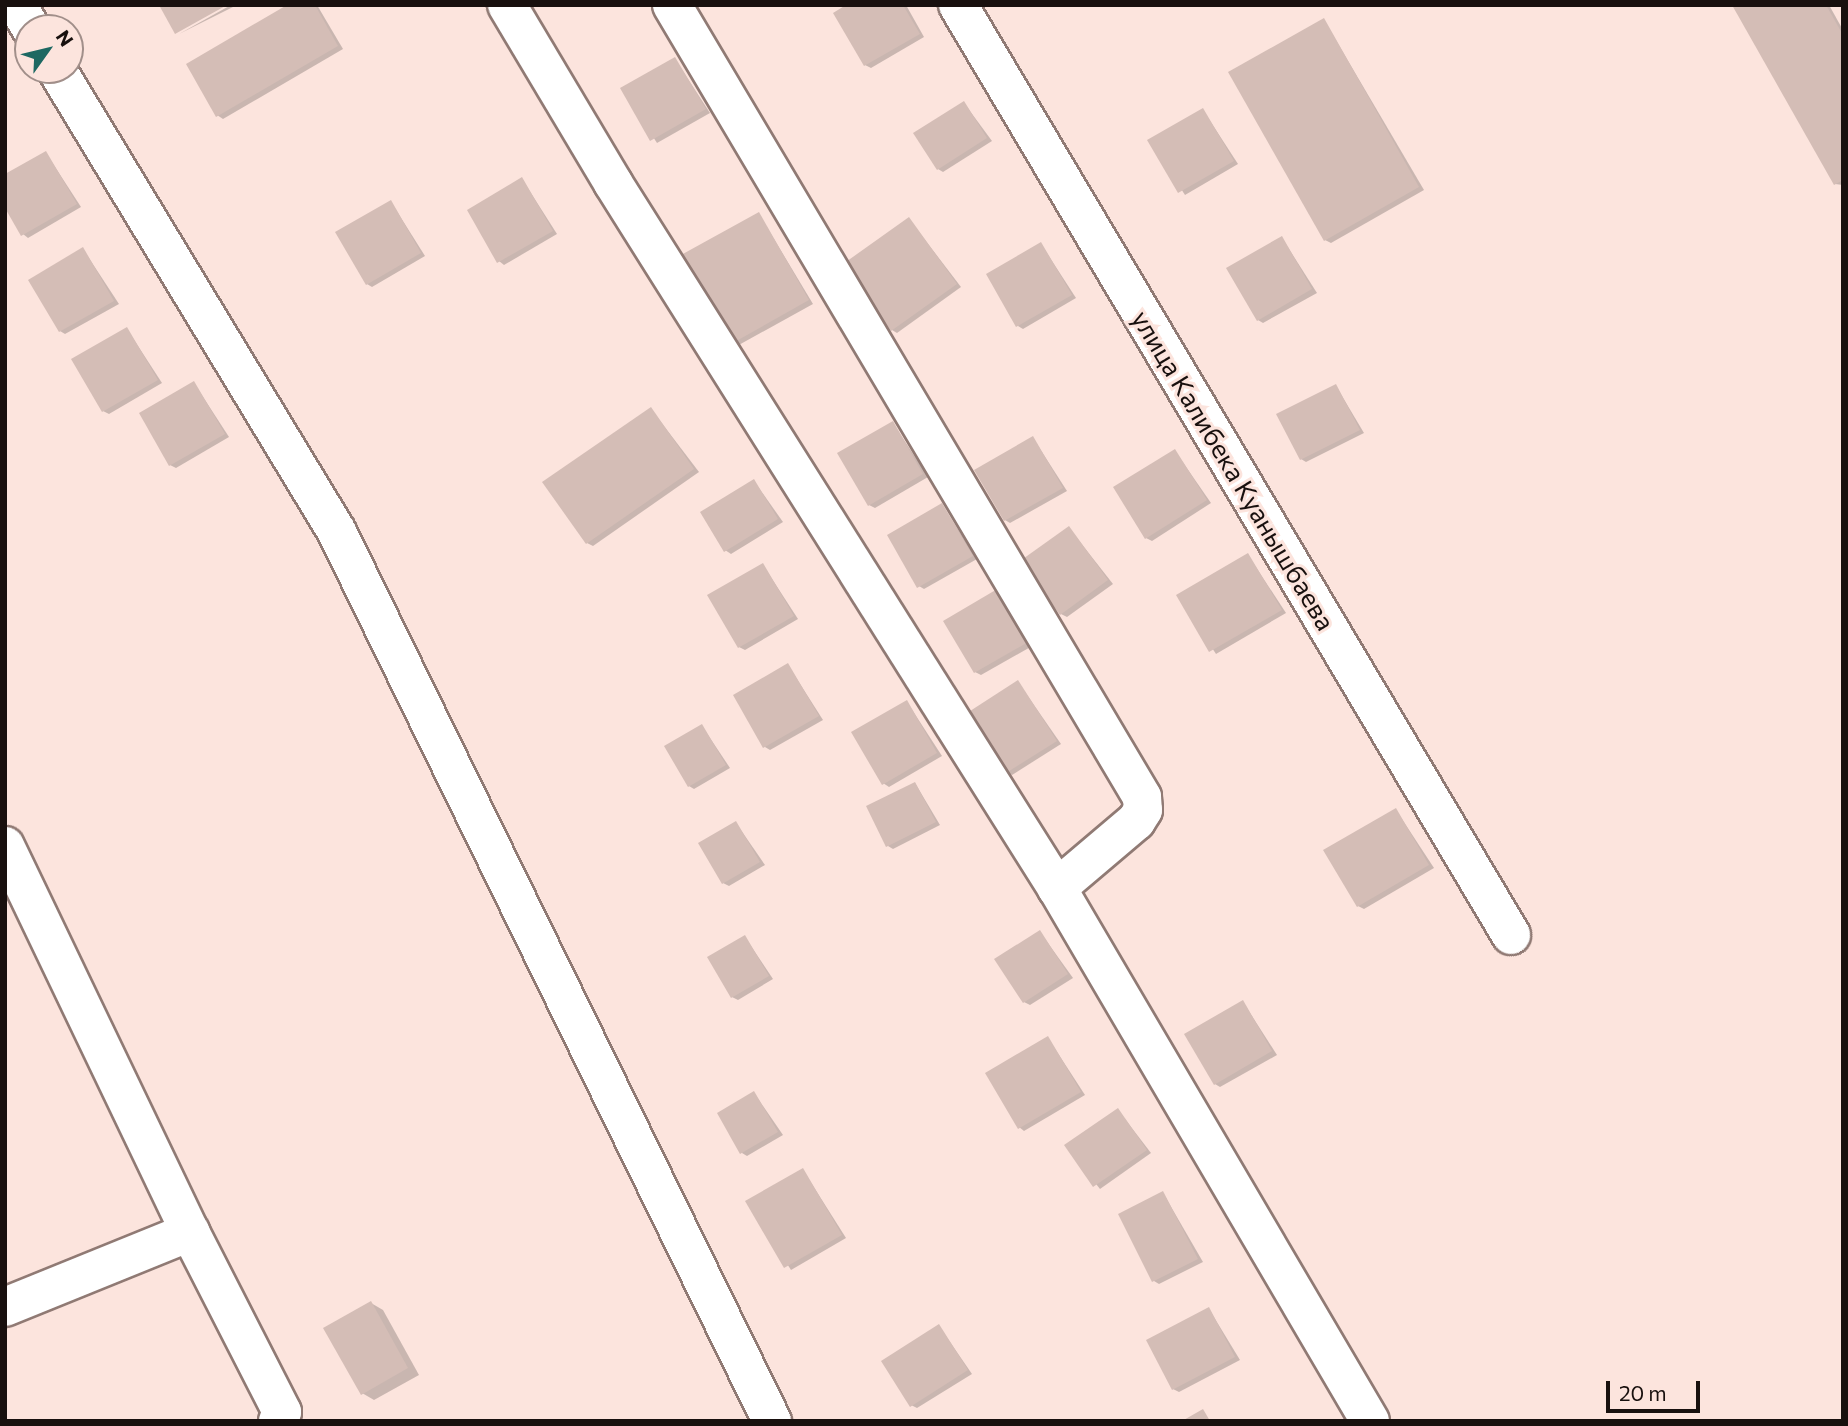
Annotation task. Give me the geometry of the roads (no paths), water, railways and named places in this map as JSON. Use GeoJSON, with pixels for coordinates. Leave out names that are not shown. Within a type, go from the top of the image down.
{"type":"FeatureCollection","features":[{"type":"Feature","properties":{"kind":"street"},"geometry":{"type":"LineString","coordinates":[[507,5],[613,183],[1056,888],[1370,1421]]}},
{"type":"Feature","properties":{"kind":"street"},"geometry":{"type":"LineString","coordinates":[[672,5],[1142,797],[1143,810],[1136,821],[1056,888]]}},
{"type":"Feature","properties":{"kind":"street","name":"улица Калибека Куанышбаева"},"geometry":{"type":"LineString","coordinates":[[958,5],[1511,935]]}},
{"type":"Feature","properties":{"kind":"street"},"geometry":{"type":"LineString","coordinates":[[65,84],[337,532],[772,1421]]}},
{"type":"Feature","properties":{"kind":"street"},"geometry":{"type":"LineString","coordinates":[[5,846],[190,1232],[286,1418]]}},
{"type":"Feature","properties":{"kind":"street"},"geometry":{"type":"LineString","coordinates":[[5,1307],[190,1232]]}}]}
